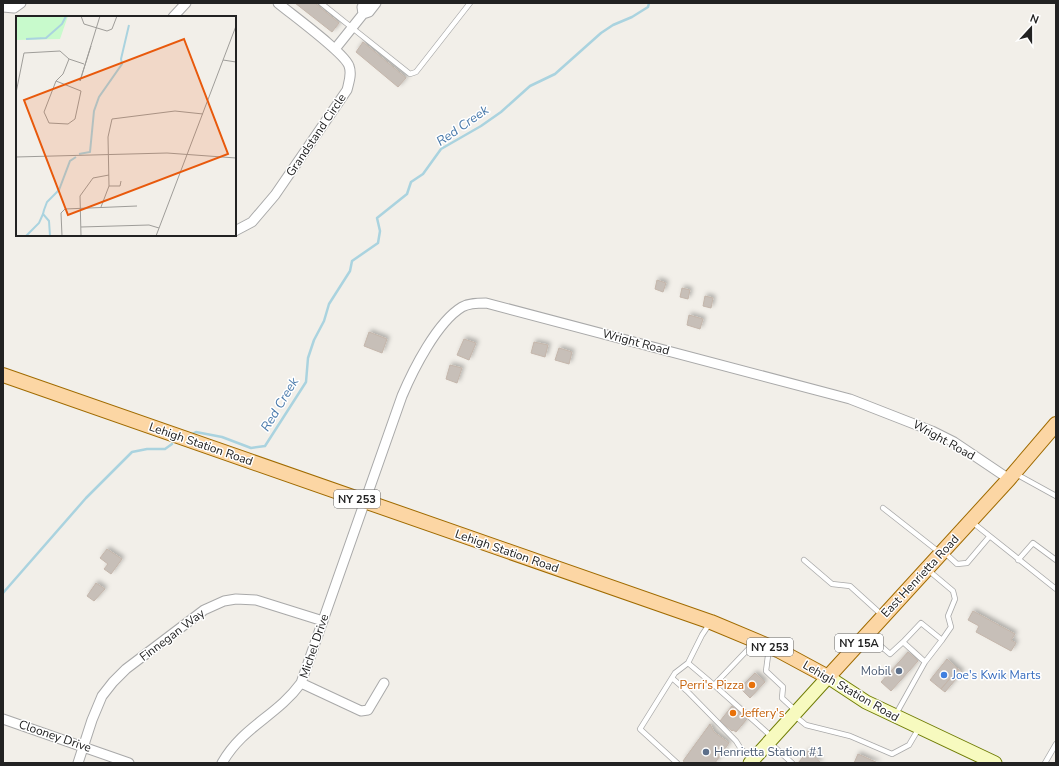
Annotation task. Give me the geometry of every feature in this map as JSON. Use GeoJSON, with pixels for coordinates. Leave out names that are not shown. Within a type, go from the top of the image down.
{"type":"FeatureCollection","features":[{"type":"Feature","properties":{"kind":"main road","name":"Lehigh Station Road"},"geometry":{"type":"LineString","coordinates":[[3,375],[711,622],[769,646],[828,677],[866,702],[995,763]]}},
{"type":"Feature","properties":{"kind":"main road","name":"East Henrietta Road"},"geometry":{"type":"LineString","coordinates":[[754,760],[1052,431]]}},
{"type":"Feature","properties":{"kind":"street"},"geometry":{"type":"LineString","coordinates":[[3,7],[14,8],[21,3]]}},
{"type":"Feature","properties":{"kind":"street"},"geometry":{"type":"LineString","coordinates":[[174,16],[186,3]]}},
{"type":"Feature","properties":{"kind":"street","name":"Grandstand Circle"},"geometry":{"type":"LineString","coordinates":[[236,230],[252,222],[275,195],[347,90],[351,75],[349,65],[335,49],[278,3]]}},
{"type":"Feature","properties":{"kind":"street"},"geometry":{"type":"LineString","coordinates":[[363,14],[362,7],[365,3]]}},
{"type":"Feature","properties":{"kind":"street"},"geometry":{"type":"LineString","coordinates":[[335,49],[363,14],[369,12],[376,3]]}},
{"type":"Feature","properties":{"kind":"street","name":"Wright Road"},"geometry":{"type":"LineString","coordinates":[[365,501],[412,372],[424,352],[454,313],[463,306],[474,303],[486,303],[522,312],[850,399],[932,431],[1012,476]]}},
{"type":"Feature","properties":{"kind":"street","name":"Michel Drive"},"geometry":{"type":"LineString","coordinates":[[222,763],[243,735],[291,697],[301,683],[365,501]]}},
{"type":"Feature","properties":{"kind":"street","name":"Finnegan Way"},"geometry":{"type":"LineString","coordinates":[[78,763],[92,720],[102,696],[112,682],[132,664],[204,610],[214,605],[236,599],[256,600],[322,621]]}},
{"type":"Feature","properties":{"kind":"street"},"geometry":{"type":"LineString","coordinates":[[301,683],[361,711],[368,710],[384,683]]}},
{"type":"Feature","properties":{"kind":"street","name":"Clooney Drive"},"geometry":{"type":"LineString","coordinates":[[3,719],[84,746],[129,763]]}},
{"type":"Feature","properties":{"kind":"lane"},"geometry":{"type":"LineString","coordinates":[[321,3],[410,74],[416,72],[470,3]]}},
{"type":"Feature","properties":{"kind":"lane"},"geometry":{"type":"LineString","coordinates":[[1012,476],[1056,496]]}},
{"type":"Feature","properties":{"kind":"lane"},"geometry":{"type":"LineString","coordinates":[[883,508],[958,564],[966,563],[989,537]]}},
{"type":"Feature","properties":{"kind":"lane"},"geometry":{"type":"LineString","coordinates":[[971,521],[989,537],[1056,589]]}},
{"type":"Feature","properties":{"kind":"lane"},"geometry":{"type":"LineString","coordinates":[[1018,560],[1033,543],[1056,560]]}},
{"type":"Feature","properties":{"kind":"lane"},"geometry":{"type":"LineString","coordinates":[[804,560],[832,584],[850,586],[883,616]]}},
{"type":"Feature","properties":{"kind":"lane"},"geometry":{"type":"LineString","coordinates":[[895,716],[925,662],[951,627],[948,616],[955,599],[953,591],[927,569]]}},
{"type":"Feature","properties":{"kind":"lane"},"geometry":{"type":"LineString","coordinates":[[677,763],[640,729],[675,673],[688,663],[702,635],[711,622]]}},
{"type":"Feature","properties":{"kind":"lane"},"geometry":{"type":"LineString","coordinates":[[867,634],[890,654],[904,642],[921,623],[942,640]]}},
{"type":"Feature","properties":{"kind":"lane"},"geometry":{"type":"LineString","coordinates":[[714,685],[756,641]]}},
{"type":"Feature","properties":{"kind":"lane"},"geometry":{"type":"LineString","coordinates":[[904,642],[925,662]]}},
{"type":"Feature","properties":{"kind":"lane"},"geometry":{"type":"LineString","coordinates":[[769,646],[766,671],[783,687],[782,698],[806,725],[850,736],[892,754],[909,745],[919,728]]}},
{"type":"Feature","properties":{"kind":"lane"},"geometry":{"type":"LineString","coordinates":[[688,663],[714,685],[771,740],[792,763]]}},
{"type":"Feature","properties":{"kind":"lane"},"geometry":{"type":"LineString","coordinates":[[672,678],[687,690],[736,741],[741,749],[754,760]]}},
{"type":"Feature","properties":{"kind":"lane"},"geometry":{"type":"LineString","coordinates":[[1045,763],[1056,744]]}},
{"type":"Feature","properties":{"kind":"building"},"geometry":{"type":"Polygon","coordinates":[[[295,3],[315,3],[339,23],[332,32],[295,3]]]}},
{"type":"Feature","properties":{"kind":"building"},"geometry":{"type":"Polygon","coordinates":[[[363,42],[406,78],[398,87],[356,52],[363,42]]]}},
{"type":"Feature","properties":{"kind":"building"},"geometry":{"type":"Polygon","coordinates":[[[657,280],[666,283],[663,292],[655,289],[657,280]]]}},
{"type":"Feature","properties":{"kind":"building"},"geometry":{"type":"Polygon","coordinates":[[[682,288],[690,290],[688,299],[680,297],[682,288]]]}},
{"type":"Feature","properties":{"kind":"building"},"geometry":{"type":"Polygon","coordinates":[[[705,296],[713,298],[711,308],[703,306],[705,296]]]}},
{"type":"Feature","properties":{"kind":"building"},"geometry":{"type":"Polygon","coordinates":[[[689,315],[703,319],[700,329],[687,325],[689,315]]]}},
{"type":"Feature","properties":{"kind":"building"},"geometry":{"type":"Polygon","coordinates":[[[369,332],[387,339],[382,353],[364,346],[369,332]]]}},
{"type":"Feature","properties":{"kind":"building"},"geometry":{"type":"Polygon","coordinates":[[[464,339],[476,343],[469,360],[457,355],[464,339]]]}},
{"type":"Feature","properties":{"kind":"building"},"geometry":{"type":"Polygon","coordinates":[[[534,342],[548,345],[545,357],[531,353],[534,342]]]}},
{"type":"Feature","properties":{"kind":"building"},"geometry":{"type":"Polygon","coordinates":[[[559,348],[572,352],[569,364],[555,360],[559,348]]]}},
{"type":"Feature","properties":{"kind":"building"},"geometry":{"type":"Polygon","coordinates":[[[450,365],[462,368],[457,383],[446,379],[450,365]]]}},
{"type":"Feature","properties":{"kind":"building"},"geometry":{"type":"Polygon","coordinates":[[[107,549],[122,559],[111,574],[104,569],[108,564],[100,558],[107,549]]]}},
{"type":"Feature","properties":{"kind":"building"},"geometry":{"type":"Polygon","coordinates":[[[96,583],[105,589],[94,601],[87,596],[96,583]]]}},
{"type":"Feature","properties":{"kind":"building"},"geometry":{"type":"Polygon","coordinates":[[[973,611],[1015,634],[1011,640],[1016,643],[1011,651],[976,632],[979,626],[968,620],[973,611]]]}},
{"type":"Feature","properties":{"kind":"building"},"geometry":{"type":"Polygon","coordinates":[[[908,652],[918,661],[891,691],[881,682],[908,652]]]}},
{"type":"Feature","properties":{"kind":"building"},"geometry":{"type":"Polygon","coordinates":[[[947,659],[958,669],[941,689],[930,680],[947,659]]]}},
{"type":"Feature","properties":{"kind":"building"},"geometry":{"type":"Polygon","coordinates":[[[958,669],[962,672],[945,692],[941,689],[958,669]]]}},
{"type":"Feature","properties":{"kind":"building","name":"Perri's Pizza"},"geometry":{"type":"Polygon","coordinates":[[[755,673],[765,682],[750,698],[740,688],[755,673]]]}},
{"type":"Feature","properties":{"kind":"building","name":"Jeffery's"},"geometry":{"type":"Polygon","coordinates":[[[732,706],[747,719],[736,732],[733,730],[732,731],[720,721],[732,706]]]}},
{"type":"Feature","properties":{"kind":"building","name":"Henrietta Station #1"},"geometry":{"type":"Polygon","coordinates":[[[710,724],[714,732],[729,743],[715,763],[686,763],[683,761],[710,724]]]}},
{"type":"Feature","properties":{"kind":"building"},"geometry":{"type":"Polygon","coordinates":[[[808,751],[821,763],[798,763],[808,751]]]}},
{"type":"Feature","properties":{"kind":"building"},"geometry":{"type":"Polygon","coordinates":[[[858,754],[878,763],[854,763],[858,754]]]}},
{"type":"Feature","properties":{"kind":"waterway","name":"Red Creek"},"geometry":{"type":"LineString","coordinates":[[192,434],[196,432],[222,437],[251,448],[265,446],[306,382],[308,358],[314,340],[324,321],[329,304],[350,271],[352,261],[378,243],[380,231],[377,218],[407,194],[411,182],[423,174],[441,149],[481,126],[501,112],[530,86],[555,74],[601,33],[613,25],[632,17],[648,7],[649,3]]}},
{"type":"Feature","properties":{"kind":"waterway","name":"Red Creek"},"geometry":{"type":"LineString","coordinates":[[3,593],[86,498],[132,452],[147,449],[165,449],[172,444]]}},
{"type":"Feature","properties":{"kind":"place","name":"Mobil"},"geometry":{"type":"Point","coordinates":[899,671]}},
{"type":"Feature","properties":{"kind":"place","name":"Joe's Kwik Marts"},"geometry":{"type":"Point","coordinates":[944,675]}},
{"type":"Feature","properties":{"kind":"place","name":"Perri's Pizza"},"geometry":{"type":"Point","coordinates":[752,685]}},
{"type":"Feature","properties":{"kind":"place","name":"Jeffery's"},"geometry":{"type":"Point","coordinates":[733,713]}},
{"type":"Feature","properties":{"kind":"place","name":"Henrietta Station #1"},"geometry":{"type":"Point","coordinates":[706,752]}}]}
